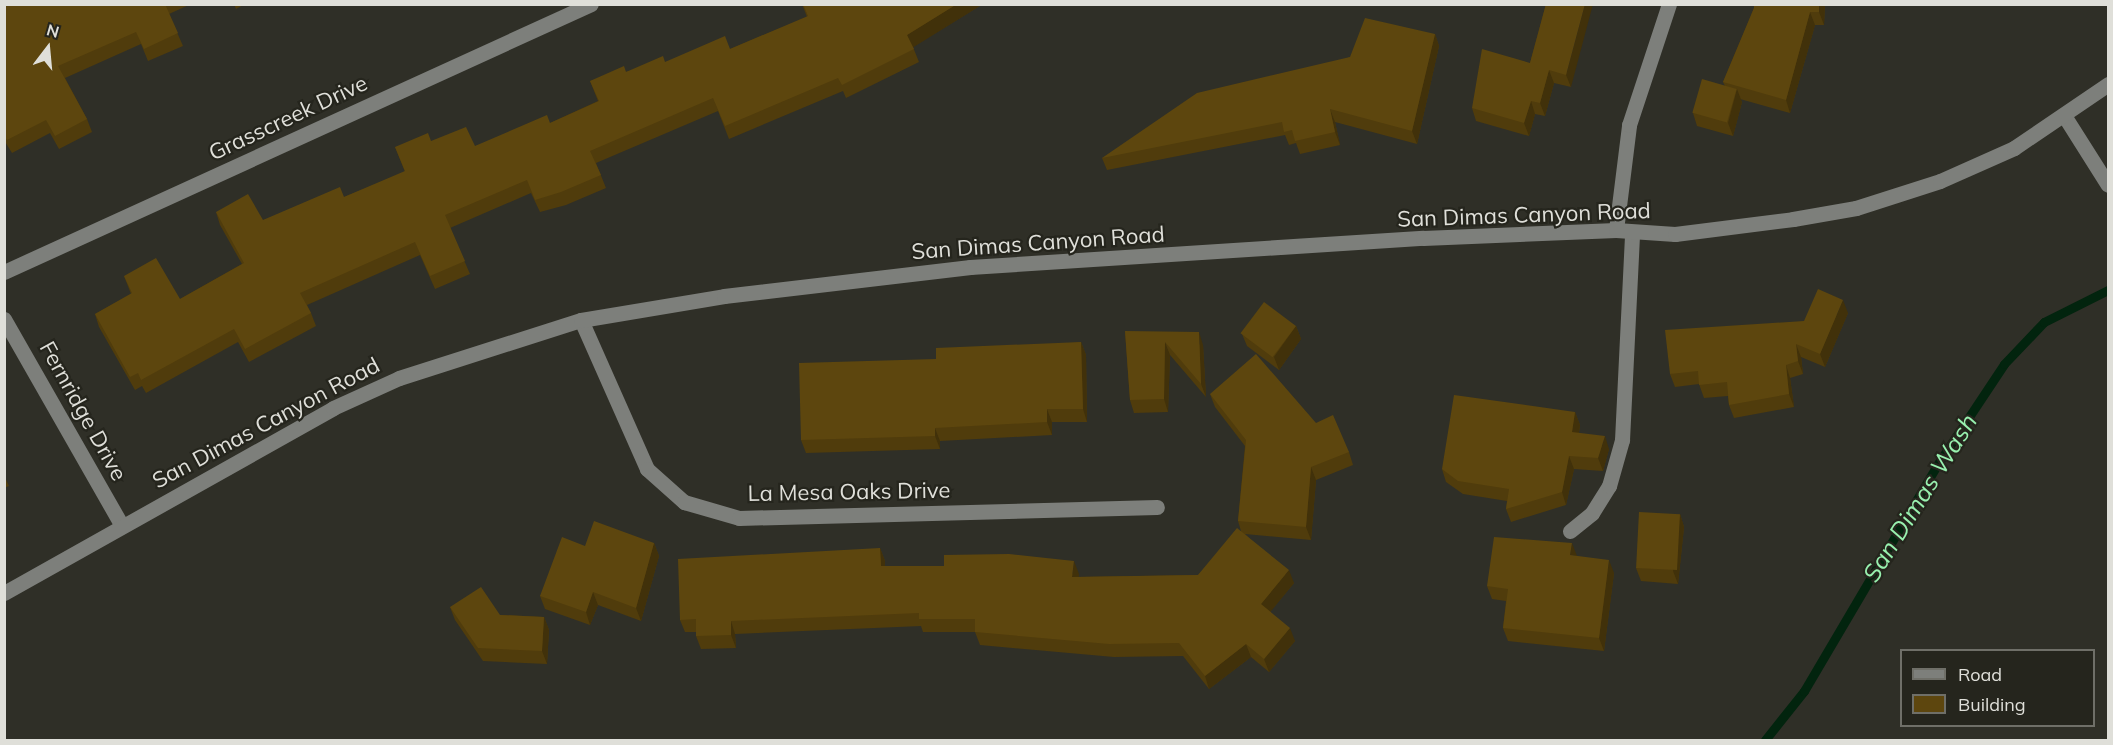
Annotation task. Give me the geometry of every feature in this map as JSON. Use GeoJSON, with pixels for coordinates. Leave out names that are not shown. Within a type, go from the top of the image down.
{"type":"FeatureCollection","features":[{"type":"Feature","properties":{"kind":"street","name":"Grasscreek Drive"},"geometry":{"type":"LineString","coordinates":[[4,272],[591,4]]}},
{"type":"Feature","properties":{"kind":"street"},"geometry":{"type":"LineString","coordinates":[[1616,230],[1629,125],[1669,4]]}},
{"type":"Feature","properties":{"kind":"street","name":"San Dimas Canyon Road"},"geometry":{"type":"LineString","coordinates":[[4,593],[273,440],[389,382],[581,320],[723,296],[970,267],[1616,230],[1675,234],[1856,207],[1940,181],[2065,117],[2109,84]]}},
{"type":"Feature","properties":{"kind":"street"},"geometry":{"type":"LineString","coordinates":[[2065,117],[2109,186]]}},
{"type":"Feature","properties":{"kind":"street"},"geometry":{"type":"LineString","coordinates":[[1570,531],[1592,513],[1609,486],[1622,440],[1632,232]]}},
{"type":"Feature","properties":{"kind":"street","name":"Fernridge Drive"},"geometry":{"type":"LineString","coordinates":[[4,318],[122,526]]}},
{"type":"Feature","properties":{"kind":"street","name":"La Mesa Oaks Drive"},"geometry":{"type":"LineString","coordinates":[[581,320],[647,468],[684,502],[739,518],[1157,507]]}},
{"type":"Feature","properties":{"kind":"building"},"geometry":{"type":"Polygon","coordinates":[[[4,4],[165,4],[178,33],[144,49],[136,32],[58,66],[87,119],[55,136],[46,120],[7,140],[4,136],[4,4]]]}},
{"type":"Feature","properties":{"kind":"building"},"geometry":{"type":"Polygon","coordinates":[[[803,4],[957,4],[907,35],[914,49],[842,85],[838,78],[725,126],[713,98],[590,151],[601,175],[535,200],[527,180],[445,215],[465,261],[430,276],[415,242],[300,293],[311,313],[245,349],[234,329],[141,380],[138,373],[130,377],[95,314],[132,293],[124,276],[156,258],[180,299],[244,263],[216,212],[248,194],[263,220],[340,187],[344,197],[405,171],[395,147],[428,133],[431,141],[466,127],[475,146],[547,115],[550,123],[599,101],[590,81],[624,66],[626,72],[663,56],[665,62],[725,36],[730,49],[808,16],[803,4]]]}},
{"type":"Feature","properties":{"kind":"building"},"geometry":{"type":"Polygon","coordinates":[[[1546,4],[1585,4],[1566,75],[1549,70],[1540,103],[1531,101],[1524,123],[1472,108],[1482,49],[1530,63],[1546,4]]]}},
{"type":"Feature","properties":{"kind":"building"},"geometry":{"type":"Polygon","coordinates":[[[1754,4],[1819,4],[1819,12],[1810,12],[1786,100],[1723,82],[1754,4]]]}},
{"type":"Feature","properties":{"kind":"building"},"geometry":{"type":"Polygon","coordinates":[[[1365,18],[1435,34],[1412,131],[1330,109],[1335,132],[1295,141],[1292,130],[1284,132],[1282,122],[1102,158],[1197,93],[1350,57],[1365,18]]]}},
{"type":"Feature","properties":{"kind":"building"},"geometry":{"type":"Polygon","coordinates":[[[1702,79],[1737,89],[1727,123],[1692,113],[1702,79]]]}},
{"type":"Feature","properties":{"kind":"building"},"geometry":{"type":"Polygon","coordinates":[[[1818,289],[1843,300],[1820,354],[1796,344],[1798,361],[1786,365],[1789,394],[1729,405],[1727,382],[1699,385],[1698,371],[1670,374],[1665,330],[1804,321],[1818,289]]]}},
{"type":"Feature","properties":{"kind":"building"},"geometry":{"type":"Polygon","coordinates":[[[1264,302],[1296,326],[1272,357],[1241,333],[1264,302]]]}},
{"type":"Feature","properties":{"kind":"building"},"geometry":{"type":"Polygon","coordinates":[[[1125,331],[1199,332],[1201,384],[1165,342],[1164,399],[1130,400],[1125,331]]]}},
{"type":"Feature","properties":{"kind":"building"},"geometry":{"type":"Polygon","coordinates":[[[1081,342],[1083,409],[1047,409],[1047,422],[935,428],[935,436],[801,440],[799,363],[936,359],[936,348],[1081,342]]]}},
{"type":"Feature","properties":{"kind":"building"},"geometry":{"type":"Polygon","coordinates":[[[1256,354],[1316,423],[1333,415],[1349,452],[1311,467],[1306,527],[1238,521],[1246,440],[1210,394],[1256,354]]]}},
{"type":"Feature","properties":{"kind":"building"},"geometry":{"type":"Polygon","coordinates":[[[1454,395],[1575,412],[1572,432],[1605,436],[1598,458],[1569,456],[1562,492],[1506,509],[1509,489],[1458,481],[1442,469],[1454,395]]]}},
{"type":"Feature","properties":{"kind":"building"},"geometry":{"type":"Polygon","coordinates":[[[1639,512],[1680,514],[1677,570],[1636,568],[1639,512]]]}},
{"type":"Feature","properties":{"kind":"building"},"geometry":{"type":"Polygon","coordinates":[[[594,521],[654,543],[636,608],[593,592],[586,612],[540,596],[562,537],[585,546],[594,521]]]}},
{"type":"Feature","properties":{"kind":"building"},"geometry":{"type":"Polygon","coordinates":[[[1237,528],[1289,570],[1261,604],[1290,628],[1264,659],[1246,644],[1205,676],[1179,643],[1109,644],[975,632],[975,619],[919,619],[919,613],[731,621],[731,635],[696,636],[696,619],[680,620],[678,559],[880,548],[881,566],[944,566],[944,555],[1009,554],[1074,561],[1072,577],[1198,575],[1237,528]]]}},
{"type":"Feature","properties":{"kind":"building"},"geometry":{"type":"Polygon","coordinates":[[[1494,537],[1572,543],[1570,555],[1609,560],[1599,638],[1503,628],[1508,589],[1487,586],[1494,537]]]}},
{"type":"Feature","properties":{"kind":"building"},"geometry":{"type":"Polygon","coordinates":[[[481,587],[500,615],[544,617],[542,651],[478,648],[450,607],[481,587]]]}},
{"type":"Feature","properties":{"kind":"waterway","name":"San Dimas Wash"},"geometry":{"type":"LineString","coordinates":[[1765,740],[1804,691],[1937,465],[2004,364],[2044,322],[2108,290]]}}]}
